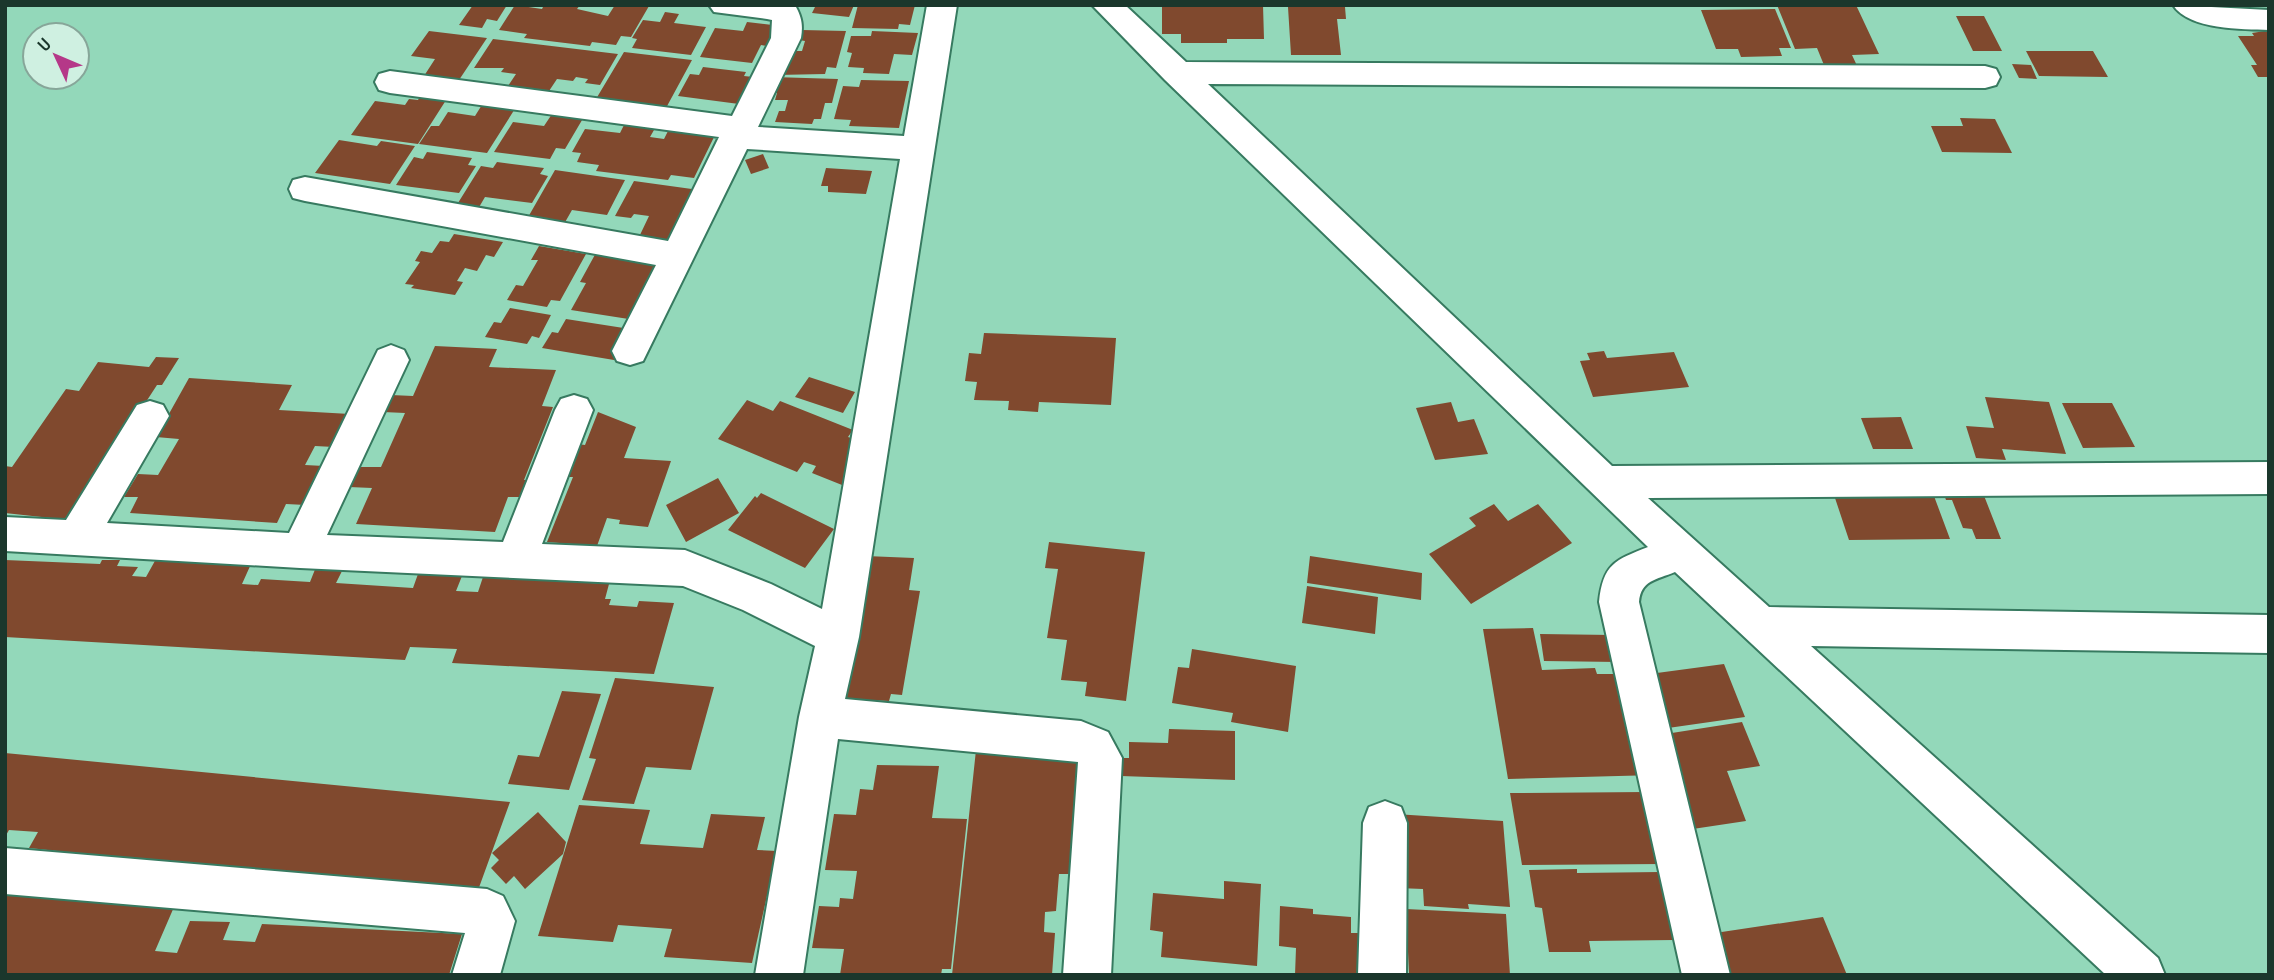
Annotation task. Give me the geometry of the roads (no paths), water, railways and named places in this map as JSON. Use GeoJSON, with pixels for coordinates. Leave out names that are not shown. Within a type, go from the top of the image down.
{"type":"FeatureCollection","features":[{"type":"Feature","properties":{"kind":"street"},"geometry":{"type":"LineString","coordinates":[[630,351],[786,38],[788,25],[785,15],[724,5]]}},
{"type":"Feature","properties":{"kind":"street"},"geometry":{"type":"LineString","coordinates":[[779,975],[820,717],[838,637],[942,5]]}},
{"type":"Feature","properties":{"kind":"street"},"geometry":{"type":"LineString","coordinates":[[1107,5],[1604,482],[1659,560],[1760,626],[2141,975]]}},
{"type":"Feature","properties":{"kind":"street"},"geometry":{"type":"LineString","coordinates":[[2188,5],[2200,13],[2223,19],[2269,20]]}},
{"type":"Feature","properties":{"kind":"street"},"geometry":{"type":"LineString","coordinates":[[1176,73],[1985,78]]}},
{"type":"Feature","properties":{"kind":"street"},"geometry":{"type":"LineString","coordinates":[[390,82],[737,132],[920,149]]}},
{"type":"Feature","properties":{"kind":"street"},"geometry":{"type":"LineString","coordinates":[[305,189],[677,256]]}},
{"type":"Feature","properties":{"kind":"street"},"geometry":{"type":"LineString","coordinates":[[300,551],[391,360]]}},
{"type":"Feature","properties":{"kind":"street"},"geometry":{"type":"LineString","coordinates":[[516,561],[574,410]]}},
{"type":"Feature","properties":{"kind":"street"},"geometry":{"type":"LineString","coordinates":[[77,538],[150,416]]}},
{"type":"Feature","properties":{"kind":"street"},"geometry":{"type":"LineString","coordinates":[[1604,482],[2269,478]]}},
{"type":"Feature","properties":{"kind":"street"},"geometry":{"type":"LineString","coordinates":[[5,534],[300,551],[685,568],[757,597],[838,637]]}},
{"type":"Feature","properties":{"kind":"street"},"geometry":{"type":"LineString","coordinates":[[1659,560],[1621,583],[1619,602],[1706,975]]}},
{"type":"Feature","properties":{"kind":"street"},"geometry":{"type":"LineString","coordinates":[[1760,626],[2269,634]]}},
{"type":"Feature","properties":{"kind":"street"},"geometry":{"type":"LineString","coordinates":[[820,717],[1081,742],[1093,747],[1100,758],[1087,975]]}},
{"type":"Feature","properties":{"kind":"street"},"geometry":{"type":"LineString","coordinates":[[1382,975],[1385,823]]}},
{"type":"Feature","properties":{"kind":"street"},"geometry":{"type":"LineString","coordinates":[[5,872],[487,912],[492,921],[476,975]]}}]}
